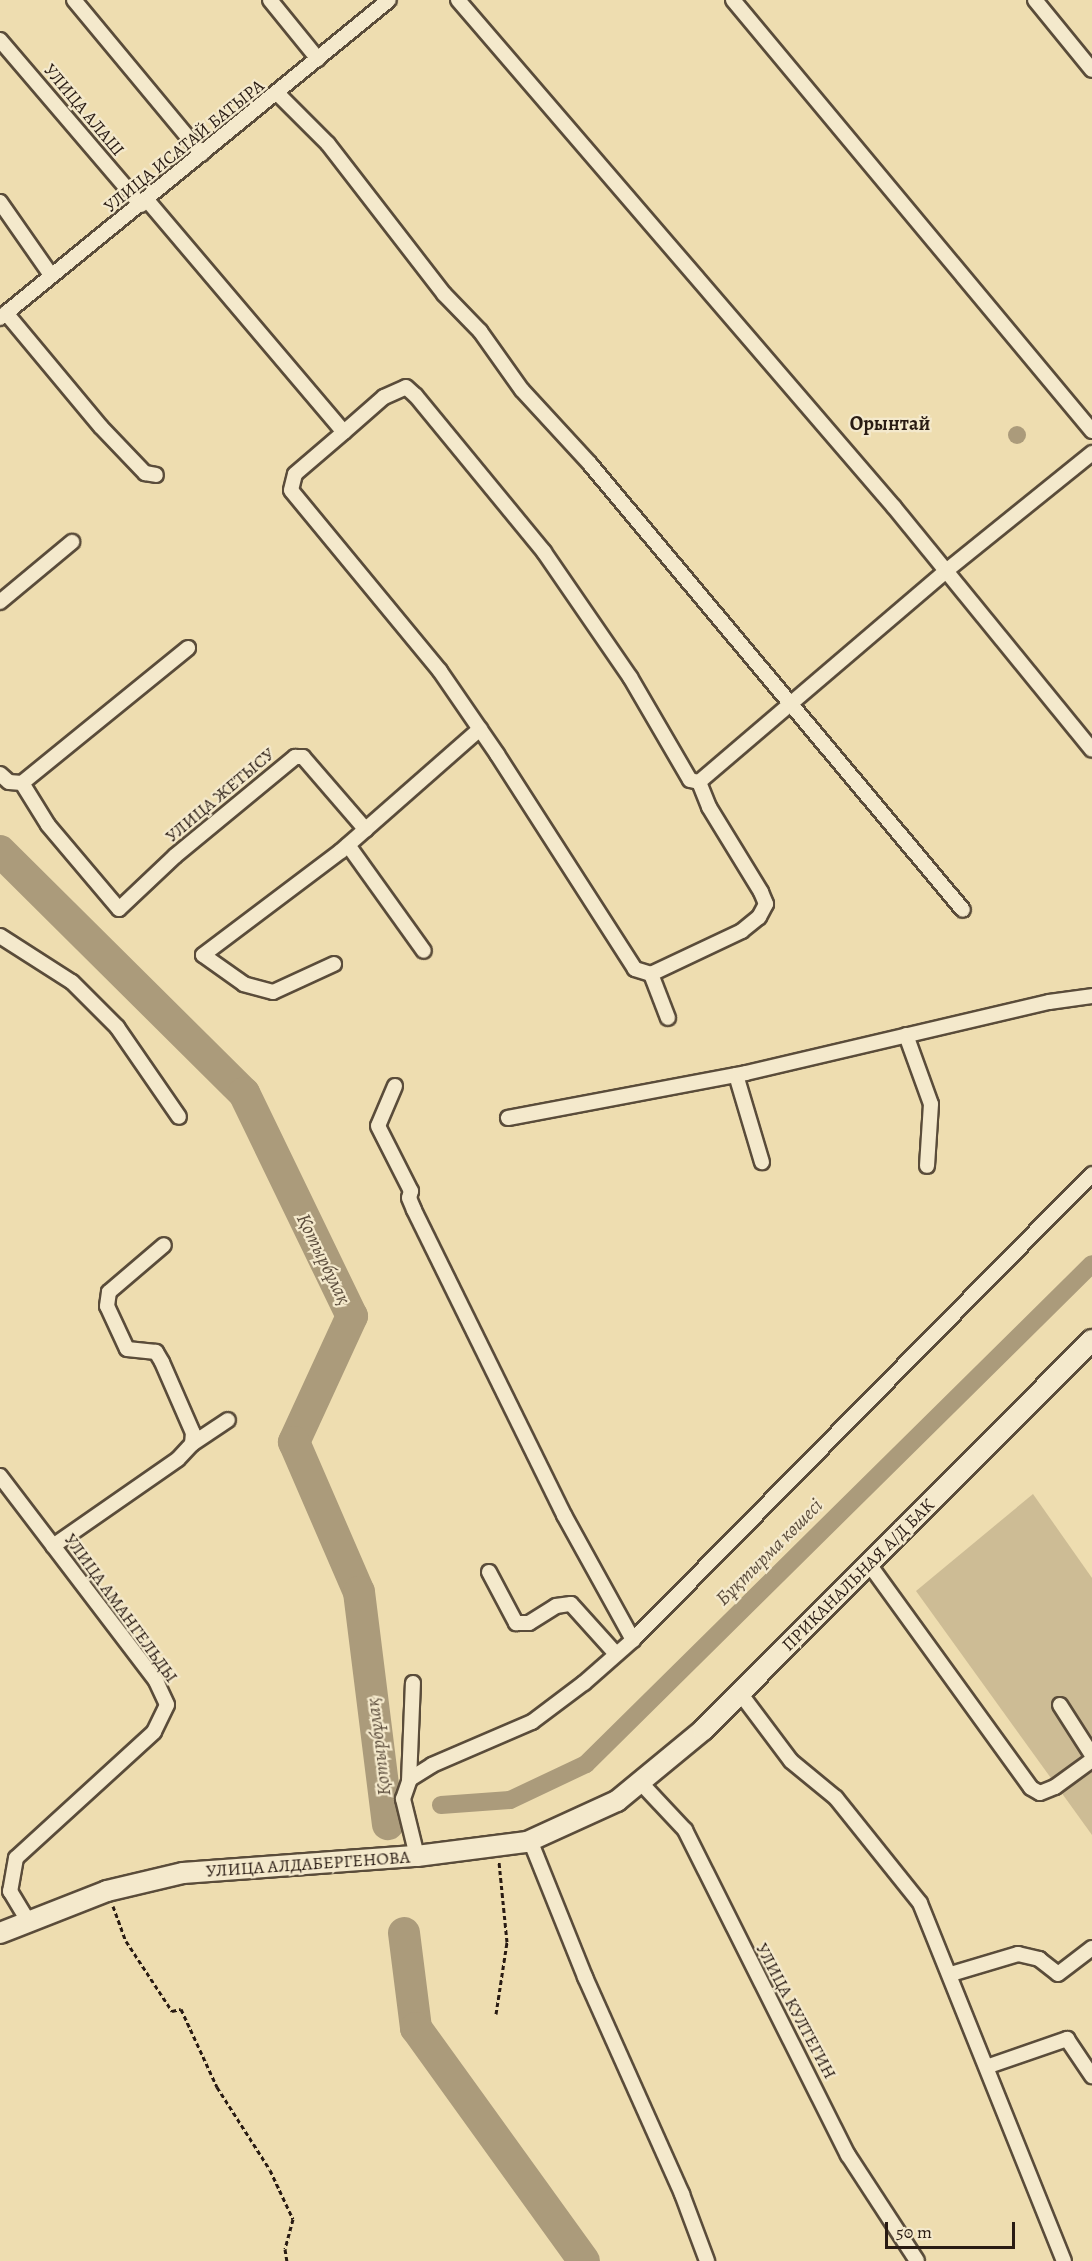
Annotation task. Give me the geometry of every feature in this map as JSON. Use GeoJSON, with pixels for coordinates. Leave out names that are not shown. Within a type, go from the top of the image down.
{"type":"FeatureCollection","features":[{"type":"Feature","properties":{"kind":"main road","name":"ПРИКАНАЛЬНАЯ А/Д БАК"},"geometry":{"type":"LineString","coordinates":[[617,1801],[740,1693],[1092,1340]]}},
{"type":"Feature","properties":{"kind":"main road","name":"УЛИЦА АЛДАБЕРГЕНОВА"},"geometry":{"type":"LineString","coordinates":[[0,1934],[107,1891],[183,1873],[417,1856],[530,1840],[617,1801]]}},
{"type":"Feature","properties":{"kind":"street"},"geometry":{"type":"LineString","coordinates":[[74,0],[202,154]]}},
{"type":"Feature","properties":{"kind":"street"},"geometry":{"type":"LineString","coordinates":[[270,0],[318,58]]}},
{"type":"Feature","properties":{"kind":"street","name":"УЛИЦА ИСАТАЙ БАТЫРА"},"geometry":{"type":"LineString","coordinates":[[3,316],[389,0]]}},
{"type":"Feature","properties":{"kind":"street"},"geometry":{"type":"LineString","coordinates":[[458,0],[946,571],[1092,750]]}},
{"type":"Feature","properties":{"kind":"street"},"geometry":{"type":"LineString","coordinates":[[733,0],[1092,431]]}},
{"type":"Feature","properties":{"kind":"street"},"geometry":{"type":"LineString","coordinates":[[1035,0],[1092,70]]}},
{"type":"Feature","properties":{"kind":"street","name":"УЛИЦА АЛАШ"},"geometry":{"type":"LineString","coordinates":[[0,40],[344,432]]}},
{"type":"Feature","properties":{"kind":"street"},"geometry":{"type":"LineString","coordinates":[[277,93],[328,144],[430,276],[480,331],[522,390],[590,464],[963,910]]}},
{"type":"Feature","properties":{"kind":"street"},"geometry":{"type":"LineString","coordinates":[[0,202],[51,275]]}},
{"type":"Feature","properties":{"kind":"street"},"geometry":{"type":"LineString","coordinates":[[3,316],[101,428],[145,473],[156,475]]}},
{"type":"Feature","properties":{"kind":"street"},"geometry":{"type":"LineString","coordinates":[[406,387],[416,396],[544,552],[630,677],[690,780],[699,782],[709,807],[766,904],[759,917],[742,931],[651,974],[635,969],[625,957],[480,729],[440,671],[291,490],[295,474],[384,397],[406,387]]}},
{"type":"Feature","properties":{"kind":"street"},"geometry":{"type":"LineString","coordinates":[[699,782],[946,571],[1092,453]]}},
{"type":"Feature","properties":{"kind":"street"},"geometry":{"type":"LineString","coordinates":[[0,602],[72,542]]}},
{"type":"Feature","properties":{"kind":"street"},"geometry":{"type":"LineString","coordinates":[[0,774],[9,782],[22,783],[188,648]]}},
{"type":"Feature","properties":{"kind":"street"},"geometry":{"type":"LineString","coordinates":[[334,964],[273,992],[244,984],[203,955],[348,845],[480,729]]}},
{"type":"Feature","properties":{"kind":"street","name":"УЛИЦА ЖЕТЫСУ"},"geometry":{"type":"LineString","coordinates":[[22,783],[48,825],[119,909],[175,856],[295,757],[303,757],[366,830]]}},
{"type":"Feature","properties":{"kind":"street"},"geometry":{"type":"LineString","coordinates":[[348,845],[424,951]]}},
{"type":"Feature","properties":{"kind":"street"},"geometry":{"type":"LineString","coordinates":[[0,936],[72,982],[117,1027],[178,1117]]}},
{"type":"Feature","properties":{"kind":"street"},"geometry":{"type":"LineString","coordinates":[[651,974],[668,1018]]}},
{"type":"Feature","properties":{"kind":"street"},"geometry":{"type":"LineString","coordinates":[[508,1118],[736,1075],[1049,1002],[1092,996]]}},
{"type":"Feature","properties":{"kind":"street"},"geometry":{"type":"LineString","coordinates":[[906,1035],[931,1104],[927,1166]]}},
{"type":"Feature","properties":{"kind":"street"},"geometry":{"type":"LineString","coordinates":[[736,1075],[762,1161]]}},
{"type":"Feature","properties":{"kind":"street"},"geometry":{"type":"LineString","coordinates":[[395,1086],[378,1126],[411,1191],[409,1198],[414,1210],[564,1515],[633,1640]]}},
{"type":"Feature","properties":{"kind":"street"},"geometry":{"type":"LineString","coordinates":[[409,1781],[432,1765],[532,1722],[585,1683],[633,1640],[1092,1174]]}},
{"type":"Feature","properties":{"kind":"street"},"geometry":{"type":"LineString","coordinates":[[164,1245],[109,1292],[107,1306],[127,1349],[156,1352],[193,1433],[192,1444]]}},
{"type":"Feature","properties":{"kind":"street"},"geometry":{"type":"LineString","coordinates":[[53,1546],[178,1459],[192,1444],[228,1420]]}},
{"type":"Feature","properties":{"kind":"street","name":"УЛИЦА АМАНГЕЛЬДЫ"},"geometry":{"type":"LineString","coordinates":[[0,1476],[156,1681],[167,1705],[154,1732],[16,1858],[10,1892],[29,1923]]}},
{"type":"Feature","properties":{"kind":"street"},"geometry":{"type":"LineString","coordinates":[[869,1564],[1031,1788],[1040,1793],[1055,1787],[1092,1760]]}},
{"type":"Feature","properties":{"kind":"street"},"geometry":{"type":"LineString","coordinates":[[489,1572],[516,1623],[529,1623],[556,1606],[571,1604],[616,1654]]}},
{"type":"Feature","properties":{"kind":"street"},"geometry":{"type":"LineString","coordinates":[[412,1683],[409,1781],[403,1799],[417,1856]]}},
{"type":"Feature","properties":{"kind":"street"},"geometry":{"type":"LineString","coordinates":[[740,1693],[790,1761],[836,1798],[885,1855],[920,1903],[989,2066],[1064,2261]]}},
{"type":"Feature","properties":{"kind":"street"},"geometry":{"type":"LineString","coordinates":[[1060,1705],[1092,1755]]}},
{"type":"Feature","properties":{"kind":"street","name":"УЛИЦА КУЛТЕГИН"},"geometry":{"type":"LineString","coordinates":[[640,1782],[685,1830],[848,2155],[917,2261]]}},
{"type":"Feature","properties":{"kind":"street"},"geometry":{"type":"LineString","coordinates":[[530,1840],[707,2261]]}},
{"type":"Feature","properties":{"kind":"street"},"geometry":{"type":"LineString","coordinates":[[951,1974],[1018,1954],[1039,1959],[1058,1974],[1092,1948]]}},
{"type":"Feature","properties":{"kind":"street"},"geometry":{"type":"LineString","coordinates":[[989,2066],[1067,2039],[1092,2076]]}},
{"type":"Feature","properties":{"kind":"path"},"geometry":{"type":"LineString","coordinates":[[496,2014],[507,1942],[498,1845]]}},
{"type":"Feature","properties":{"kind":"path"},"geometry":{"type":"LineString","coordinates":[[107,1891],[126,1941],[172,2011],[181,2009],[217,2087],[270,2170],[293,2219],[285,2249],[287,2261]]}},
{"type":"Feature","properties":{"kind":"shaded area"},"geometry":{"type":"Polygon","coordinates":[[[1017,426],[1023,429],[1026,435],[1023,441],[1017,444],[1011,441],[1008,435],[1011,429],[1017,426]]]}},
{"type":"Feature","properties":{"kind":"shaded area"},"geometry":{"type":"Polygon","coordinates":[[[1033,1494],[1092,1578],[1092,1835],[916,1591],[1033,1494]]]}},
{"type":"Feature","properties":{"kind":"waterway","name":"Қотырбұлақ"},"geometry":{"type":"LineString","coordinates":[[0,851],[244,1093],[352,1316],[294,1442],[359,1592],[388,1824]]}},
{"type":"Feature","properties":{"kind":"waterway","name":"Бұқтырма көшесі"},"geometry":{"type":"LineString","coordinates":[[441,1805],[510,1800],[586,1764],[1092,1264]]}},
{"type":"Feature","properties":{"kind":"waterway","name":"Қотырбұлақ"},"geometry":{"type":"LineString","coordinates":[[404,1933],[416,2028],[584,2261]]}},
{"type":"Feature","properties":{"kind":"district","name":"Орынтай"},"geometry":{"type":"Point","coordinates":[890,423]}}]}
